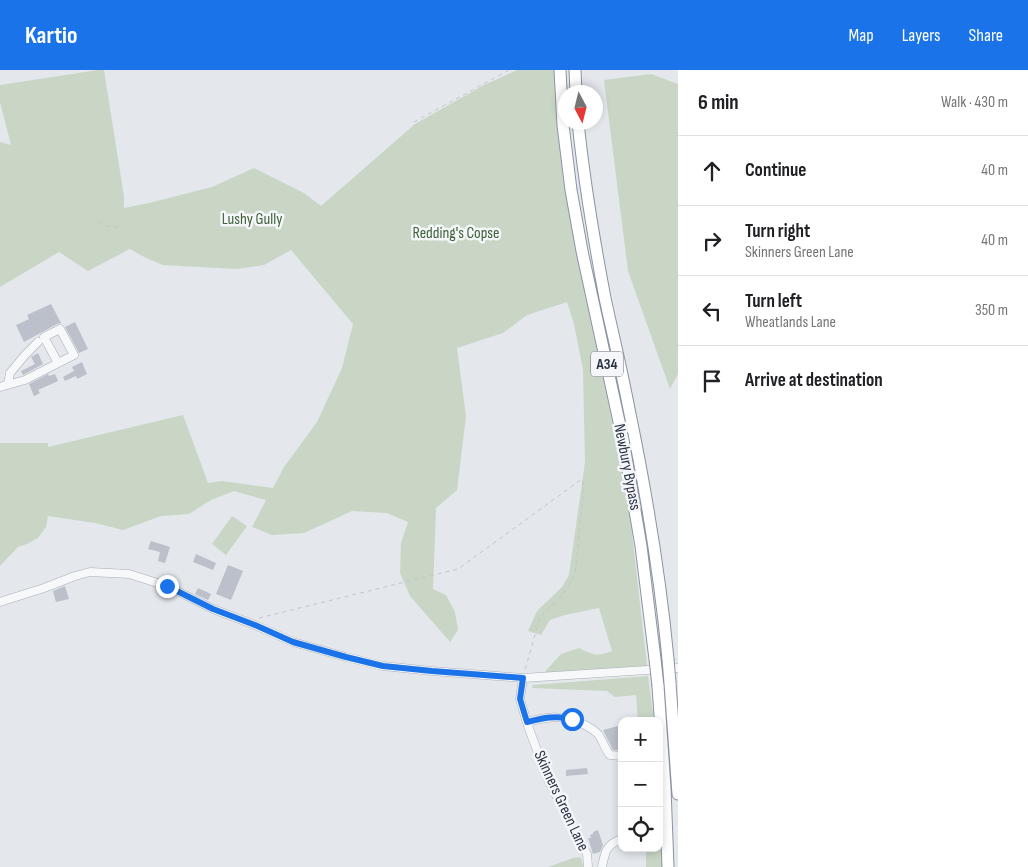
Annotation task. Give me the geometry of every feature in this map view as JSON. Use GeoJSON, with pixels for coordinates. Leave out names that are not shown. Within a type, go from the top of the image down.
{"type":"FeatureCollection","features":[{"type":"Feature","properties":{"kind":"highway","name":"Newbury Bypass"},"geometry":{"type":"LineString","coordinates":[[560,70],[563,125],[571,190],[582,252],[623,440],[641,546],[658,686],[668,867]]}},
{"type":"Feature","properties":{"kind":"highway"},"geometry":{"type":"LineString","coordinates":[[575,70],[576,85]]}},
{"type":"Feature","properties":{"kind":"highway","name":"Newbury Bypass"},"geometry":{"type":"LineString","coordinates":[[579,130],[586,191],[599,263],[649,514],[668,658],[678,794]]}},
{"type":"Feature","properties":{"kind":"street"},"geometry":{"type":"LineString","coordinates":[[4,386],[25,380],[74,355],[60,329],[44,337],[58,363]]}},
{"type":"Feature","properties":{"kind":"street"},"geometry":{"type":"LineString","coordinates":[[4,386],[10,373],[38,342]]}},
{"type":"Feature","properties":{"kind":"street"},"geometry":{"type":"LineString","coordinates":[[0,602],[90,572],[129,574],[167,586],[213,609],[293,642],[383,666],[523,678],[678,668]]}},
{"type":"Feature","properties":{"kind":"street","name":"Skinners Green Lane"},"geometry":{"type":"LineString","coordinates":[[523,678],[520,699],[527,722],[549,782],[587,854],[588,867]]}},
{"type":"Feature","properties":{"kind":"street"},"geometry":{"type":"LineString","coordinates":[[527,722],[558,716],[572,719],[595,732],[610,755],[618,756]]}},
{"type":"Feature","properties":{"kind":"street"},"geometry":{"type":"LineString","coordinates":[[602,867],[608,847],[618,840]]}},
{"type":"Feature","properties":{"kind":"path"},"geometry":{"type":"LineString","coordinates":[[414,122],[509,70]]}},
{"type":"Feature","properties":{"kind":"path"},"geometry":{"type":"LineString","coordinates":[[99,221],[102,225],[121,227]]}},
{"type":"Feature","properties":{"kind":"path"},"geometry":{"type":"LineString","coordinates":[[244,622],[458,569],[582,479],[584,486],[575,574],[562,596],[540,616],[523,678]]}},
{"type":"Feature","properties":{"kind":"green space"},"geometry":{"type":"Polygon","coordinates":[[[104,70],[124,197],[124,208],[212,187],[254,168],[304,193],[321,206],[415,124],[484,85],[517,70],[554,70],[558,130],[560,130],[566,191],[629,506],[647,666],[541,676],[561,654],[579,648],[595,654],[612,651],[599,608],[550,620],[541,635],[528,631],[537,611],[562,587],[569,575],[585,462],[583,370],[574,324],[567,302],[527,315],[503,333],[457,348],[466,416],[457,490],[436,508],[433,589],[446,595],[455,612],[458,630],[450,642],[410,596],[400,573],[401,543],[408,522],[387,513],[352,511],[304,533],[272,535],[252,527],[266,500],[234,491],[211,500],[189,514],[161,516],[123,530],[95,523],[48,516],[46,527],[38,538],[18,547],[0,566],[0,443],[48,443],[48,447],[183,415],[208,483],[222,481],[273,488],[284,467],[317,422],[342,368],[353,324],[291,250],[264,265],[236,269],[163,265],[130,249],[88,271],[59,252],[0,287],[0,142],[11,145],[0,102],[0,85],[104,70]]]}},
{"type":"Feature","properties":{"kind":"green space"},"geometry":{"type":"Polygon","coordinates":[[[651,74],[678,84],[678,374],[670,389],[628,271],[604,80],[651,74]]]}},
{"type":"Feature","properties":{"kind":"green space"},"geometry":{"type":"Polygon","coordinates":[[[232,516],[247,526],[226,555],[212,544],[232,516]]]}},
{"type":"Feature","properties":{"kind":"green space"},"geometry":{"type":"Polygon","coordinates":[[[648,676],[653,717],[638,717],[636,695],[615,697],[607,691],[532,688],[533,685],[648,676]]]}},
{"type":"Feature","properties":{"kind":"green space"},"geometry":{"type":"Polygon","coordinates":[[[646,852],[661,852],[662,867],[646,867],[646,852]]]}},
{"type":"Feature","properties":{"kind":"green space"},"geometry":{"type":"Polygon","coordinates":[[[581,857],[583,867],[548,867],[573,858],[581,857]]]}},
{"type":"Feature","properties":{"kind":"building"},"geometry":{"type":"Polygon","coordinates":[[[51,304],[61,323],[24,342],[16,325],[29,319],[27,315],[51,304]]]}},
{"type":"Feature","properties":{"kind":"building"},"geometry":{"type":"Polygon","coordinates":[[[75,322],[88,349],[79,353],[65,327],[75,322]]]}},
{"type":"Feature","properties":{"kind":"building"},"geometry":{"type":"Polygon","coordinates":[[[38,353],[43,364],[23,375],[21,371],[35,364],[31,357],[38,353]]]}},
{"type":"Feature","properties":{"kind":"building"},"geometry":{"type":"Polygon","coordinates":[[[82,362],[87,374],[77,379],[76,376],[65,381],[63,377],[74,371],[72,367],[82,362]]]}},
{"type":"Feature","properties":{"kind":"building"},"geometry":{"type":"Polygon","coordinates":[[[48,374],[49,376],[55,374],[58,381],[38,390],[40,393],[34,396],[29,384],[48,374]]]}},
{"type":"Feature","properties":{"kind":"building"},"geometry":{"type":"Polygon","coordinates":[[[151,541],[170,547],[165,563],[158,561],[160,552],[148,549],[151,541]]]}},
{"type":"Feature","properties":{"kind":"building"},"geometry":{"type":"Polygon","coordinates":[[[196,554],[216,563],[213,570],[193,562],[196,554]]]}},
{"type":"Feature","properties":{"kind":"building"},"geometry":{"type":"Polygon","coordinates":[[[228,565],[243,571],[231,600],[216,594],[228,565]]]}},
{"type":"Feature","properties":{"kind":"building"},"geometry":{"type":"Polygon","coordinates":[[[65,586],[69,599],[56,602],[53,591],[65,586]]]}},
{"type":"Feature","properties":{"kind":"building"},"geometry":{"type":"Polygon","coordinates":[[[198,588],[211,594],[208,600],[195,594],[198,588]]]}},
{"type":"Feature","properties":{"kind":"building"},"geometry":{"type":"Polygon","coordinates":[[[618,726],[618,750],[613,750],[603,730],[618,726]]]}},
{"type":"Feature","properties":{"kind":"building"},"geometry":{"type":"Polygon","coordinates":[[[587,768],[588,774],[566,776],[566,770],[587,768]]]}},
{"type":"Feature","properties":{"kind":"building"},"geometry":{"type":"Polygon","coordinates":[[[598,830],[603,845],[600,852],[593,854],[588,838],[591,838],[590,835],[598,830]]]}},
{"type":"Feature","properties":{"kind":"route"},"geometry":{"type":"LineString","coordinates":[[167,586],[213,609],[293,642],[346,657],[383,666],[523,678],[520,699],[527,722],[558,716],[572,719]]}},
{"type":"Feature","properties":{"kind":"park label","name":"Lushy Gully"},"geometry":{"type":"Point","coordinates":[252,219]}},
{"type":"Feature","properties":{"kind":"park label","name":"Redding's Copse"},"geometry":{"type":"Point","coordinates":[456,233]}}]}
